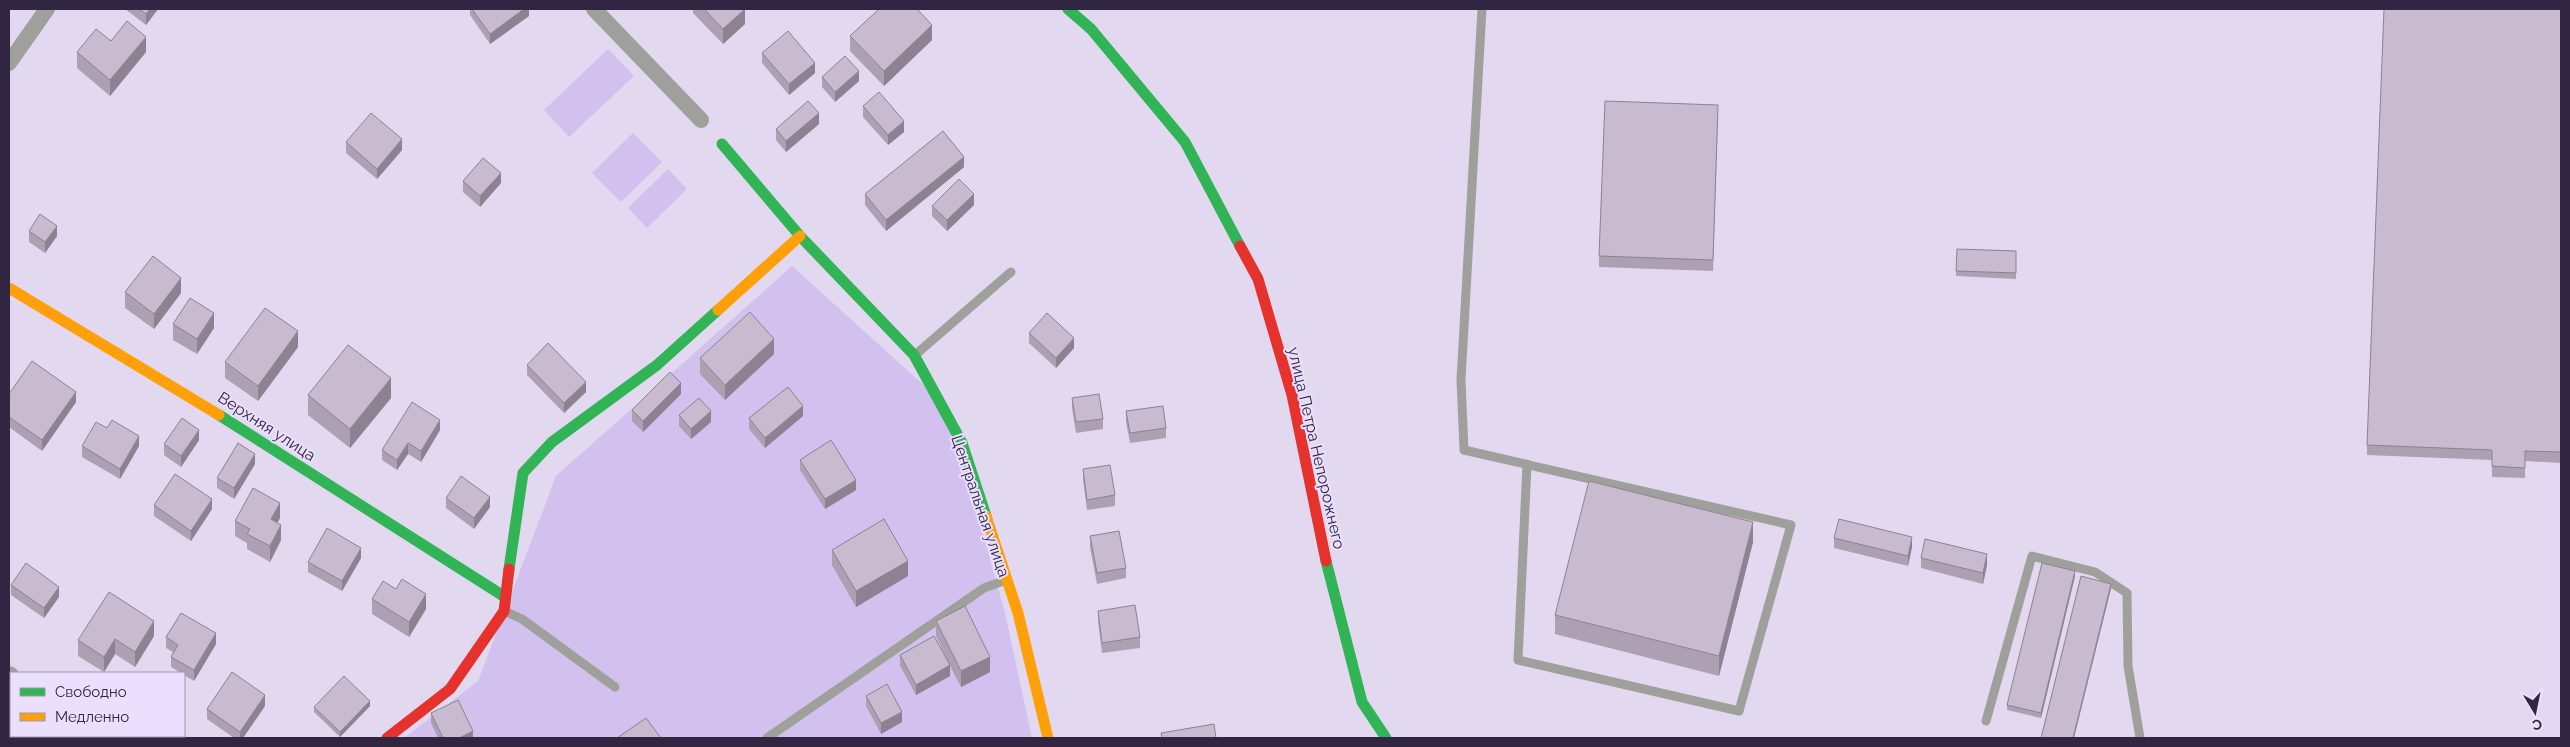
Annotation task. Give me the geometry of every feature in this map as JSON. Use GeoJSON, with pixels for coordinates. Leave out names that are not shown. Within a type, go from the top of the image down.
{"type":"FeatureCollection","features":[{"type":"Feature","properties":{"kind":"street"},"geometry":{"type":"LineString","coordinates":[[9,63],[47,9]]}},
{"type":"Feature","properties":{"kind":"street"},"geometry":{"type":"LineString","coordinates":[[594,9],[701,120]]}},
{"type":"Feature","properties":{"kind":"street","name":"улица Петра Непорожнего"},"geometry":{"type":"LineString","coordinates":[[1068,9],[1091,29],[1185,142],[1258,279],[1292,395],[1334,598],[1362,702],[1386,738]]}},
{"type":"Feature","properties":{"kind":"street"},"geometry":{"type":"LineString","coordinates":[[1090,9],[1091,29]]}},
{"type":"Feature","properties":{"kind":"street","name":"Центральная улица"},"geometry":{"type":"LineString","coordinates":[[722,144],[800,236],[914,355],[962,443],[1018,613],[1048,738]]}},
{"type":"Feature","properties":{"kind":"street"},"geometry":{"type":"LineString","coordinates":[[387,738],[450,689],[504,611],[504,597],[523,473],[552,442],[657,365],[800,236]]}},
{"type":"Feature","properties":{"kind":"street","name":"Верхняя улица"},"geometry":{"type":"LineString","coordinates":[[9,288],[168,382],[504,597]]}},
{"type":"Feature","properties":{"kind":"lane"},"geometry":{"type":"LineString","coordinates":[[1482,9],[1461,380],[1464,450],[1527,464],[1791,525],[1739,711],[1518,660],[1527,464]]}},
{"type":"Feature","properties":{"kind":"lane"},"geometry":{"type":"LineString","coordinates":[[914,355],[1011,272]]}},
{"type":"Feature","properties":{"kind":"lane"},"geometry":{"type":"LineString","coordinates":[[1986,720],[2032,556],[2095,572],[2127,593],[2128,666],[2140,738]]}},
{"type":"Feature","properties":{"kind":"lane"},"geometry":{"type":"LineString","coordinates":[[767,738],[984,588],[1007,579]]}},
{"type":"Feature","properties":{"kind":"lane"},"geometry":{"type":"LineString","coordinates":[[504,611],[522,619],[615,687]]}},
{"type":"Feature","properties":{"kind":"shaded area"},"geometry":{"type":"Polygon","coordinates":[[[608,49],[634,76],[569,137],[544,110],[608,49]]]}},
{"type":"Feature","properties":{"kind":"shaded area"},"geometry":{"type":"Polygon","coordinates":[[[633,133],[662,162],[621,202],[592,173],[633,133]]]}},
{"type":"Feature","properties":{"kind":"shaded area"},"geometry":{"type":"Polygon","coordinates":[[[668,169],[687,189],[647,228],[628,208],[668,169]]]}},
{"type":"Feature","properties":{"kind":"shaded area"},"geometry":{"type":"Polygon","coordinates":[[[792,266],[948,407],[1005,613],[1032,738],[404,738],[478,681],[556,476],[792,266]]]}},
{"type":"Feature","properties":{"kind":"building"},"geometry":{"type":"Polygon","coordinates":[[[139,9],[150,9],[146,14],[139,9]]]}},
{"type":"Feature","properties":{"kind":"building"},"geometry":{"type":"Polygon","coordinates":[[[472,9],[524,9],[490,34],[472,9]]]}},
{"type":"Feature","properties":{"kind":"building"},"geometry":{"type":"Polygon","coordinates":[[[704,9],[745,9],[723,29],[704,9]]]}},
{"type":"Feature","properties":{"kind":"building"},"geometry":{"type":"Polygon","coordinates":[[[879,9],[917,9],[932,25],[884,71],[850,36],[879,9]]]}},
{"type":"Feature","properties":{"kind":"building"},"geometry":{"type":"Polygon","coordinates":[[[2384,9],[2561,9],[2561,452],[2525,451],[2525,468],[2492,466],[2492,450],[2367,445],[2384,9]]]}},
{"type":"Feature","properties":{"kind":"building"},"geometry":{"type":"Polygon","coordinates":[[[127,21],[146,37],[110,80],[77,52],[96,29],[111,41],[127,21]]]}},
{"type":"Feature","properties":{"kind":"building"},"geometry":{"type":"Polygon","coordinates":[[[788,31],[815,63],[789,84],[762,53],[788,31]]]}},
{"type":"Feature","properties":{"kind":"building"},"geometry":{"type":"Polygon","coordinates":[[[845,56],[859,71],[835,92],[822,77],[845,56]]]}},
{"type":"Feature","properties":{"kind":"building"},"geometry":{"type":"Polygon","coordinates":[[[879,92],[904,121],[888,135],[863,106],[879,92]]]}},
{"type":"Feature","properties":{"kind":"building"},"geometry":{"type":"Polygon","coordinates":[[[808,101],[819,113],[786,141],[776,129],[808,101]]]}},
{"type":"Feature","properties":{"kind":"building"},"geometry":{"type":"Polygon","coordinates":[[[1605,101],[1718,105],[1713,260],[1599,256],[1605,101]]]}},
{"type":"Feature","properties":{"kind":"building"},"geometry":{"type":"Polygon","coordinates":[[[371,113],[402,139],[377,169],[346,142],[371,113]]]}},
{"type":"Feature","properties":{"kind":"building"},"geometry":{"type":"Polygon","coordinates":[[[943,131],[964,157],[886,220],[865,194],[943,131]]]}},
{"type":"Feature","properties":{"kind":"building"},"geometry":{"type":"Polygon","coordinates":[[[483,158],[501,173],[480,196],[463,181],[483,158]]]}},
{"type":"Feature","properties":{"kind":"building"},"geometry":{"type":"Polygon","coordinates":[[[959,179],[974,194],[947,220],[932,206],[959,179]]]}},
{"type":"Feature","properties":{"kind":"building"},"geometry":{"type":"Polygon","coordinates":[[[40,214],[57,226],[45,242],[29,231],[40,214]]]}},
{"type":"Feature","properties":{"kind":"building"},"geometry":{"type":"Polygon","coordinates":[[[1957,249],[2016,251],[2016,273],[1956,271],[1957,249]]]}},
{"type":"Feature","properties":{"kind":"building"},"geometry":{"type":"Polygon","coordinates":[[[153,256],[181,278],[154,314],[125,292],[153,256]]]}},
{"type":"Feature","properties":{"kind":"building"},"geometry":{"type":"Polygon","coordinates":[[[190,298],[214,313],[197,339],[173,324],[190,298]]]}},
{"type":"Feature","properties":{"kind":"building"},"geometry":{"type":"Polygon","coordinates":[[[265,308],[298,331],[258,386],[225,362],[265,308]]]}},
{"type":"Feature","properties":{"kind":"building"},"geometry":{"type":"Polygon","coordinates":[[[750,312],[774,339],[725,385],[700,358],[750,312]]]}},
{"type":"Feature","properties":{"kind":"building"},"geometry":{"type":"Polygon","coordinates":[[[1047,313],[1074,338],[1056,358],[1029,333],[1047,313]]]}},
{"type":"Feature","properties":{"kind":"building"},"geometry":{"type":"Polygon","coordinates":[[[548,343],[586,382],[564,403],[527,365],[548,343]]]}},
{"type":"Feature","properties":{"kind":"building"},"geometry":{"type":"Polygon","coordinates":[[[348,345],[391,378],[350,429],[308,395],[348,345]]]}},
{"type":"Feature","properties":{"kind":"building"},"geometry":{"type":"Polygon","coordinates":[[[32,361],[76,392],[42,440],[9,417],[9,394],[32,361]]]}},
{"type":"Feature","properties":{"kind":"building"},"geometry":{"type":"Polygon","coordinates":[[[670,372],[681,383],[643,421],[632,410],[670,372]]]}},
{"type":"Feature","properties":{"kind":"building"},"geometry":{"type":"Polygon","coordinates":[[[788,387],[803,406],[765,438],[749,418],[788,387]]]}},
{"type":"Feature","properties":{"kind":"building"},"geometry":{"type":"Polygon","coordinates":[[[1099,394],[1103,419],[1076,422],[1072,398],[1099,394]]]}},
{"type":"Feature","properties":{"kind":"building"},"geometry":{"type":"Polygon","coordinates":[[[699,398],[711,411],[691,429],[679,415],[699,398]]]}},
{"type":"Feature","properties":{"kind":"building"},"geometry":{"type":"Polygon","coordinates":[[[412,402],[440,420],[421,451],[408,443],[397,460],[382,450],[412,402]]]}},
{"type":"Feature","properties":{"kind":"building"},"geometry":{"type":"Polygon","coordinates":[[[1163,406],[1166,428],[1130,433],[1126,411],[1163,406]]]}},
{"type":"Feature","properties":{"kind":"building"},"geometry":{"type":"Polygon","coordinates":[[[182,418],[199,430],[181,456],[164,444],[182,418]]]}},
{"type":"Feature","properties":{"kind":"building"},"geometry":{"type":"Polygon","coordinates":[[[112,420],[139,436],[120,469],[82,446],[96,422],[107,428],[112,420]]]}},
{"type":"Feature","properties":{"kind":"building"},"geometry":{"type":"Polygon","coordinates":[[[831,440],[856,480],[825,499],[800,460],[831,440]]]}},
{"type":"Feature","properties":{"kind":"building"},"geometry":{"type":"Polygon","coordinates":[[[238,443],[255,454],[234,488],[217,478],[238,443]]]}},
{"type":"Feature","properties":{"kind":"building"},"geometry":{"type":"Polygon","coordinates":[[[1110,465],[1115,495],[1087,500],[1083,469],[1110,465]]]}},
{"type":"Feature","properties":{"kind":"building"},"geometry":{"type":"Polygon","coordinates":[[[175,474],[212,499],[191,531],[154,505],[175,474]]]}},
{"type":"Feature","properties":{"kind":"building"},"geometry":{"type":"Polygon","coordinates":[[[461,476],[490,497],[474,518],[446,498],[461,476]]]}},
{"type":"Feature","properties":{"kind":"building"},"geometry":{"type":"Polygon","coordinates":[[[1589,481],[1753,522],[1719,656],[1555,615],[1589,481]]]}},
{"type":"Feature","properties":{"kind":"building"},"geometry":{"type":"Polygon","coordinates":[[[253,488],[280,503],[271,519],[281,525],[270,546],[247,534],[250,529],[235,521],[253,488]]]}},
{"type":"Feature","properties":{"kind":"building"},"geometry":{"type":"Polygon","coordinates":[[[884,519],[908,561],[856,591],[832,550],[884,519]]]}},
{"type":"Feature","properties":{"kind":"building"},"geometry":{"type":"Polygon","coordinates":[[[1839,519],[1912,537],[1908,556],[1834,538],[1839,519]]]}},
{"type":"Feature","properties":{"kind":"building"},"geometry":{"type":"Polygon","coordinates":[[[327,528],[361,548],[342,581],[308,562],[327,528]]]}},
{"type":"Feature","properties":{"kind":"building"},"geometry":{"type":"Polygon","coordinates":[[[1119,531],[1126,568],[1097,573],[1090,536],[1119,531]]]}},
{"type":"Feature","properties":{"kind":"building"},"geometry":{"type":"Polygon","coordinates":[[[1925,539],[1987,554],[1983,573],[1921,558],[1925,539]]]}},
{"type":"Feature","properties":{"kind":"building"},"geometry":{"type":"Polygon","coordinates":[[[26,563],[59,587],[44,608],[11,585],[26,563]]]}},
{"type":"Feature","properties":{"kind":"building"},"geometry":{"type":"Polygon","coordinates":[[[2042,563],[2075,571],[2041,713],[2007,705],[2042,563]]]}},
{"type":"Feature","properties":{"kind":"building"},"geometry":{"type":"Polygon","coordinates":[[[2081,576],[2111,584],[2073,738],[2041,738],[2081,576]]]}},
{"type":"Feature","properties":{"kind":"building"},"geometry":{"type":"Polygon","coordinates":[[[402,579],[426,594],[409,622],[372,599],[383,581],[396,589],[402,579]]]}},
{"type":"Feature","properties":{"kind":"building"},"geometry":{"type":"Polygon","coordinates":[[[109,592],[154,621],[135,652],[115,639],[104,657],[78,640],[109,592]]]}},
{"type":"Feature","properties":{"kind":"building"},"geometry":{"type":"Polygon","coordinates":[[[1135,605],[1140,637],[1102,643],[1098,611],[1135,605]]]}},
{"type":"Feature","properties":{"kind":"building"},"geometry":{"type":"Polygon","coordinates":[[[965,606],[990,657],[961,671],[936,621],[965,606]]]}},
{"type":"Feature","properties":{"kind":"building"},"geometry":{"type":"Polygon","coordinates":[[[181,613],[216,633],[194,670],[171,657],[178,645],[166,637],[181,613]]]}},
{"type":"Feature","properties":{"kind":"building"},"geometry":{"type":"Polygon","coordinates":[[[934,636],[950,665],[916,685],[900,655],[934,636]]]}},
{"type":"Feature","properties":{"kind":"building"},"geometry":{"type":"Polygon","coordinates":[[[232,672],[265,695],[240,732],[207,709],[232,672]]]}},
{"type":"Feature","properties":{"kind":"building"},"geometry":{"type":"Polygon","coordinates":[[[344,676],[370,701],[340,732],[314,707],[344,676]]]}},
{"type":"Feature","properties":{"kind":"building"},"geometry":{"type":"Polygon","coordinates":[[[887,684],[902,712],[881,723],[866,696],[887,684]]]}},
{"type":"Feature","properties":{"kind":"building"},"geometry":{"type":"Polygon","coordinates":[[[458,700],[473,731],[459,738],[443,738],[431,713],[458,700]]]}},
{"type":"Feature","properties":{"kind":"building"},"geometry":{"type":"Polygon","coordinates":[[[646,718],[661,738],[617,738],[646,718]]]}},
{"type":"Feature","properties":{"kind":"building"},"geometry":{"type":"Polygon","coordinates":[[[1214,724],[1216,738],[1162,738],[1161,733],[1214,724]]]}},
{"type":"Feature","properties":{"kind":"traffic: fast"},"geometry":{"type":"LineString","coordinates":[[1068,9],[1091,29],[1185,142],[1240,246]]}},
{"type":"Feature","properties":{"kind":"traffic: fast"},"geometry":{"type":"LineString","coordinates":[[722,144],[800,236],[914,355],[962,443],[986,516]]}},
{"type":"Feature","properties":{"kind":"traffic: fast"},"geometry":{"type":"LineString","coordinates":[[509,569],[523,473],[552,442],[657,365],[718,310]]}},
{"type":"Feature","properties":{"kind":"traffic: fast"},"geometry":{"type":"LineString","coordinates":[[219,415],[505,597]]}},
{"type":"Feature","properties":{"kind":"traffic: fast"},"geometry":{"type":"LineString","coordinates":[[1326,561],[1362,702],[1386,738]]}},
{"type":"Feature","properties":{"kind":"traffic: slow"},"geometry":{"type":"LineString","coordinates":[[718,310],[800,236]]}},
{"type":"Feature","properties":{"kind":"traffic: slow"},"geometry":{"type":"LineString","coordinates":[[9,288],[219,415]]}},
{"type":"Feature","properties":{"kind":"traffic: slow"},"geometry":{"type":"LineString","coordinates":[[986,516],[1018,613],[1048,738]]}},
{"type":"Feature","properties":{"kind":"traffic: jam"},"geometry":{"type":"LineString","coordinates":[[1240,246],[1258,279],[1292,395],[1326,561]]}},
{"type":"Feature","properties":{"kind":"traffic: jam"},"geometry":{"type":"LineString","coordinates":[[387,738],[450,689],[504,611],[509,569]]}}]}
